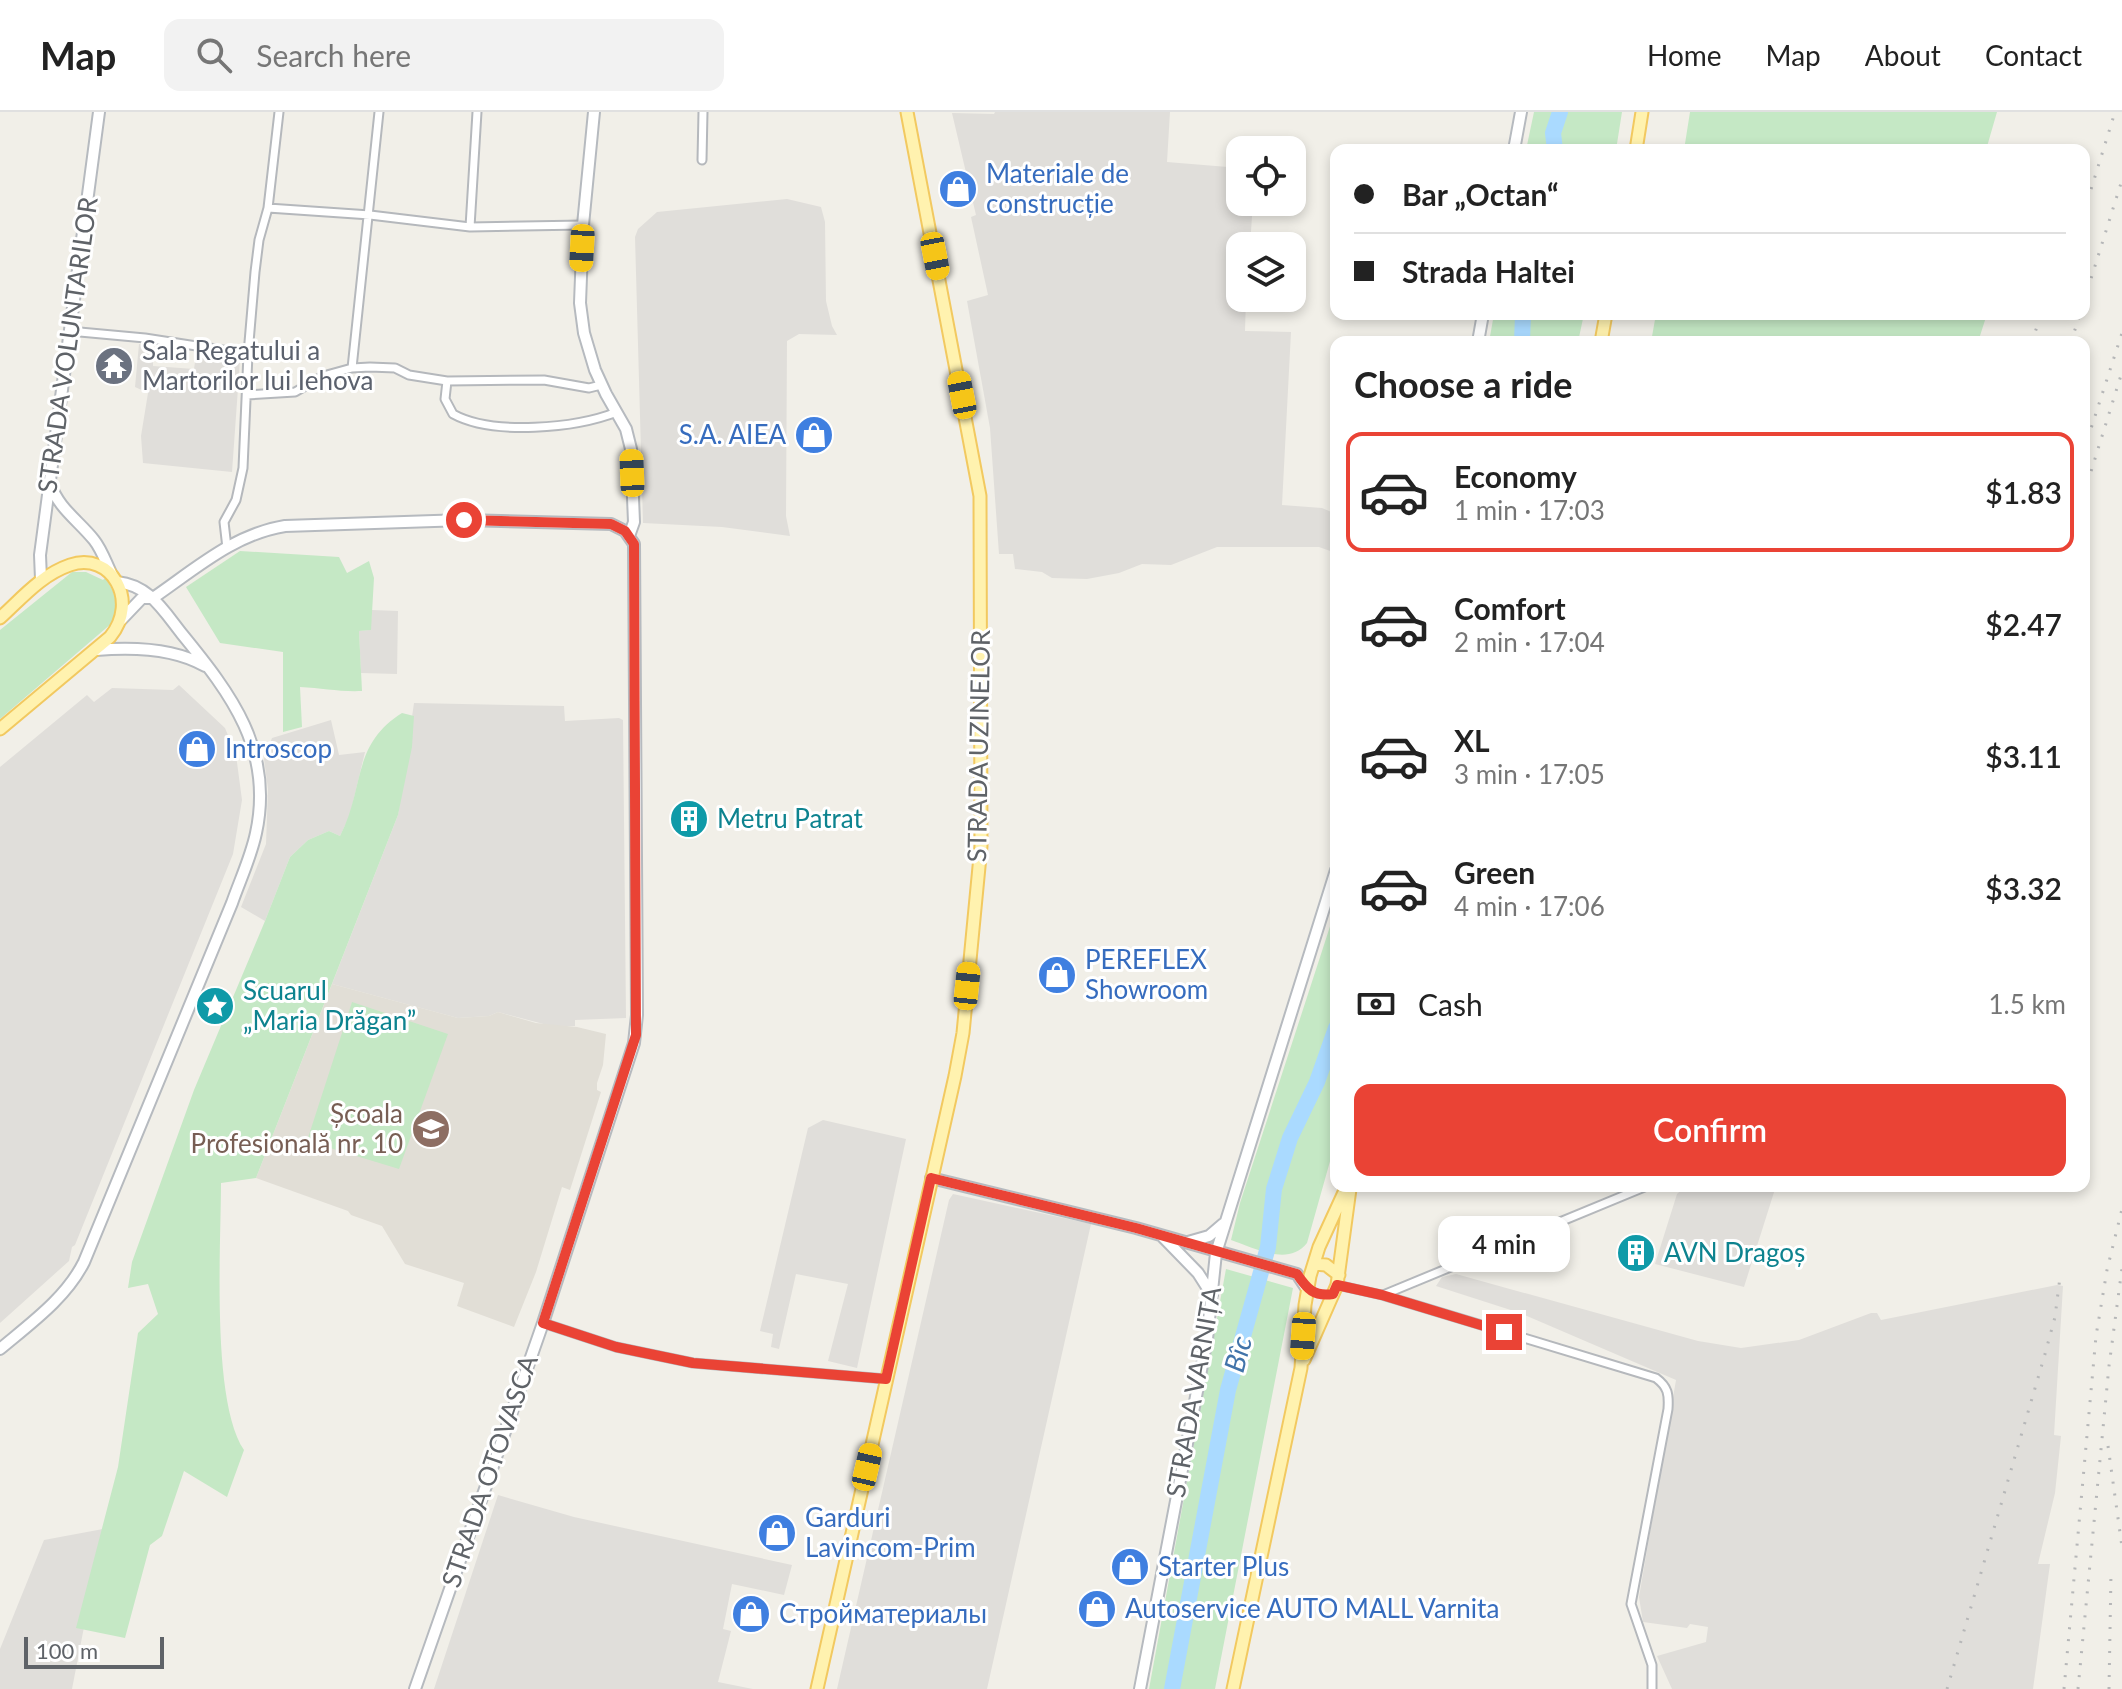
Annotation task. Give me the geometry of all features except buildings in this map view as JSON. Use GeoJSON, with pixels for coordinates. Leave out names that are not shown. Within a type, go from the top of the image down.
{"type":"FeatureCollection","features":[{"type":"Feature","properties":{"kind":"main road","name":"STRADA UZINELOR"},"geometry":{"type":"LineString","coordinates":[[817,1689],[963,1033],[981,846],[980,496],[907,112]]}},
{"type":"Feature","properties":{"kind":"main road"},"geometry":{"type":"LineString","coordinates":[[1637,144],[1642,112]]}},
{"type":"Feature","properties":{"kind":"main road"},"geometry":{"type":"LineString","coordinates":[[0,618],[41,579],[73,564],[91,564],[115,579],[123,594],[121,620],[110,637],[0,729]]}},
{"type":"Feature","properties":{"kind":"main road"},"geometry":{"type":"LineString","coordinates":[[1233,1689],[1301,1368],[1307,1289],[1319,1247],[1346,1192]]}},
{"type":"Feature","properties":{"kind":"main road"},"geometry":{"type":"LineString","coordinates":[[1301,1368],[1336,1284],[1348,1192]]}},
{"type":"Feature","properties":{"kind":"main road"},"geometry":{"type":"LineString","coordinates":[[1314,1264],[1326,1265],[1336,1284]]}},
{"type":"Feature","properties":{"kind":"main road"},"geometry":{"type":"LineString","coordinates":[[1307,1289],[1319,1295],[1336,1284]]}},
{"type":"Feature","properties":{"kind":"street","name":"STRADA VOLUNTARILOR"},"geometry":{"type":"LineString","coordinates":[[41,579],[40,555],[49,481],[99,112]]}},
{"type":"Feature","properties":{"kind":"street"},"geometry":{"type":"LineString","coordinates":[[227,548],[224,522],[233,507],[243,468],[248,354],[259,240],[268,208],[279,112]]}},
{"type":"Feature","properties":{"kind":"street"},"geometry":{"type":"LineString","coordinates":[[352,368],[379,112]]}},
{"type":"Feature","properties":{"kind":"street"},"geometry":{"type":"LineString","coordinates":[[470,227],[477,112]]}},
{"type":"Feature","properties":{"kind":"street","name":"STRADA OTOVASCA"},"geometry":{"type":"LineString","coordinates":[[415,1689],[543,1323],[636,1035],[631,449],[626,429],[601,385],[584,333],[580,303],[583,225],[594,112]]}},
{"type":"Feature","properties":{"kind":"street"},"geometry":{"type":"LineString","coordinates":[[702,160],[703,112]]}},
{"type":"Feature","properties":{"kind":"street"},"geometry":{"type":"LineString","coordinates":[[1515,144],[1521,112]]}},
{"type":"Feature","properties":{"kind":"street"},"geometry":{"type":"LineString","coordinates":[[268,208],[370,215],[470,227],[583,225]]}},
{"type":"Feature","properties":{"kind":"street"},"geometry":{"type":"LineString","coordinates":[[69,331],[145,338],[248,354]]}},
{"type":"Feature","properties":{"kind":"street"},"geometry":{"type":"LineString","coordinates":[[247,395],[295,392],[323,376],[352,368],[395,368],[409,375],[447,381],[544,380],[589,388],[601,385]]}},
{"type":"Feature","properties":{"kind":"street"},"geometry":{"type":"LineString","coordinates":[[447,381],[445,399],[453,414],[479,424],[522,427],[572,423],[617,412]]}},
{"type":"Feature","properties":{"kind":"street"},"geometry":{"type":"LineString","coordinates":[[0,1349],[76,1279],[251,852],[260,803],[254,751],[238,710],[210,669],[153,598],[136,585],[115,579],[96,542],[66,512],[54,496],[49,481]]}},
{"type":"Feature","properties":{"kind":"street"},"geometry":{"type":"LineString","coordinates":[[121,620],[142,598],[153,598],[227,548],[258,532],[285,526],[464,520],[611,524],[632,540]]}},
{"type":"Feature","properties":{"kind":"street"},"geometry":{"type":"LineString","coordinates":[[96,650],[167,653],[194,660],[210,669]]}},
{"type":"Feature","properties":{"kind":"street","name":"STRADA VARNIȚA"},"geometry":{"type":"LineString","coordinates":[[1140,1689],[1207,1339],[1216,1253],[1330,889]]}},
{"type":"Feature","properties":{"kind":"street"},"geometry":{"type":"LineString","coordinates":[[931,1178],[1185,1242],[1293,1273],[1307,1289]]}},
{"type":"Feature","properties":{"kind":"street"},"geometry":{"type":"LineString","coordinates":[[1382,1295],[1632,1192]]}},
{"type":"Feature","properties":{"kind":"street"},"geometry":{"type":"LineString","coordinates":[[1185,1242],[1209,1236],[1224,1222]]}},
{"type":"Feature","properties":{"kind":"street"},"geometry":{"type":"LineString","coordinates":[[1162,1236],[1198,1273],[1212,1295]]}},
{"type":"Feature","properties":{"kind":"street"},"geometry":{"type":"LineString","coordinates":[[1293,1273],[1314,1264]]}},
{"type":"Feature","properties":{"kind":"street"},"geometry":{"type":"LineString","coordinates":[[1336,1284],[1382,1295],[1656,1378],[1668,1391],[1668,1409],[1631,1604],[1652,1665],[1652,1689]]}},
{"type":"Feature","properties":{"kind":"street"},"geometry":{"type":"LineString","coordinates":[[543,1323],[616,1347],[693,1363],[886,1379]]}},
{"type":"Feature","properties":{"kind":"shaded area"},"geometry":{"type":"Polygon","coordinates":[[[1170,112],[1167,162],[1226,167],[1226,216],[1252,216],[1251,232],[1226,232],[1226,312],[1246,312],[1245,331],[1291,332],[1282,505],[1330,511],[1330,551],[1319,547],[1217,547],[1171,565],[1142,564],[1119,573],[1087,579],[1052,578],[1042,572],[1015,569],[1013,554],[999,554],[990,428],[967,301],[988,295],[971,217],[976,215],[952,113],[1170,112]]]}},
{"type":"Feature","properties":{"kind":"shaded area"},"geometry":{"type":"Polygon","coordinates":[[[787,199],[821,207],[825,222],[826,301],[837,335],[799,334],[787,341],[786,516],[790,536],[722,527],[643,523],[635,237],[638,229],[657,212],[787,199]]]}},
{"type":"Feature","properties":{"kind":"shaded area"},"geometry":{"type":"Polygon","coordinates":[[[139,344],[153,345],[153,366],[194,369],[195,362],[204,352],[240,360],[232,472],[143,463],[141,436],[148,393],[135,387],[139,344]]]}},
{"type":"Feature","properties":{"kind":"shaded area"},"geometry":{"type":"Polygon","coordinates":[[[372,610],[398,611],[397,674],[361,673],[359,631],[370,630],[372,610]]]}},
{"type":"Feature","properties":{"kind":"shaded area","name":"Introscop"},"geometry":{"type":"Polygon","coordinates":[[[179,685],[225,728],[236,755],[242,800],[233,854],[72,1247],[69,1261],[0,1323],[0,767],[87,695],[94,702],[112,688],[173,690],[179,685]]]}},
{"type":"Feature","properties":{"kind":"shaded area","name":"Introscop"},"geometry":{"type":"Polygon","coordinates":[[[414,703],[564,706],[565,721],[623,720],[626,1018],[575,1020],[575,1026],[551,1026],[498,1012],[489,1016],[458,1018],[332,984],[398,815],[414,703]]]}},
{"type":"Feature","properties":{"kind":"shaded area"},"geometry":{"type":"Polygon","coordinates":[[[331,720],[339,755],[365,752],[350,815],[340,836],[329,831],[308,840],[290,857],[265,921],[241,907],[266,844],[268,789],[264,759],[272,738],[331,720]]]}},
{"type":"Feature","properties":{"kind":"shaded area","name":"Școala Profesională nr. 10"},"geometry":{"type":"Polygon","coordinates":[[[332,984],[458,1018],[489,1016],[498,1012],[536,1023],[577,1027],[606,1034],[603,1065],[597,1083],[597,1090],[601,1092],[570,1190],[562,1187],[536,1272],[514,1327],[457,1306],[464,1283],[405,1264],[382,1226],[256,1178],[332,984]]]}},
{"type":"Feature","properties":{"kind":"shaded area"},"geometry":{"type":"Polygon","coordinates":[[[823,1120],[906,1139],[857,1368],[828,1361],[848,1284],[796,1274],[779,1349],[771,1347],[773,1334],[760,1331],[808,1128],[823,1120]]]}},
{"type":"Feature","properties":{"kind":"shaded area"},"geometry":{"type":"Polygon","coordinates":[[[1774,1192],[1744,1287],[1655,1264],[1677,1194],[1774,1192]]]}},
{"type":"Feature","properties":{"kind":"shaded area"},"geometry":{"type":"Polygon","coordinates":[[[953,1194],[1091,1224],[987,1689],[837,1689],[949,1200],[953,1194]]]}},
{"type":"Feature","properties":{"kind":"shaded area"},"geometry":{"type":"Polygon","coordinates":[[[1456,1274],[1698,1341],[1741,1348],[1799,1340],[1871,1313],[1877,1313],[1881,1320],[2063,1286],[2054,1435],[2061,1436],[2055,1493],[2038,1564],[2050,1564],[2033,1689],[1672,1689],[1657,1656],[1706,1642],[1708,1627],[1690,1624],[1687,1628],[1643,1622],[1639,1597],[1676,1380],[1520,1313],[1436,1286],[1442,1277],[1456,1274]]]}},
{"type":"Feature","properties":{"kind":"shaded area"},"geometry":{"type":"Polygon","coordinates":[[[498,1495],[574,1517],[792,1565],[784,1595],[732,1584],[723,1629],[731,1631],[718,1682],[753,1689],[434,1689],[498,1495]]]}},
{"type":"Feature","properties":{"kind":"shaded area"},"geometry":{"type":"Polygon","coordinates":[[[103,1529],[72,1689],[0,1689],[0,1649],[44,1540],[103,1529]]]}},
{"type":"Feature","properties":{"kind":"green space"},"geometry":{"type":"Polygon","coordinates":[[[1534,112],[1622,112],[1617,144],[1527,144],[1534,112]]]}},
{"type":"Feature","properties":{"kind":"green space"},"geometry":{"type":"Polygon","coordinates":[[[1690,112],[1997,112],[1988,144],[1685,144],[1690,112]]]}},
{"type":"Feature","properties":{"kind":"green space"},"geometry":{"type":"Polygon","coordinates":[[[1493,320],[1583,320],[1579,336],[1490,336],[1493,320]]]}},
{"type":"Feature","properties":{"kind":"green space"},"geometry":{"type":"Polygon","coordinates":[[[1655,320],[1985,320],[1980,336],[1652,336],[1655,320]]]}},
{"type":"Feature","properties":{"kind":"green space"},"geometry":{"type":"Polygon","coordinates":[[[240,551],[339,557],[347,573],[369,561],[374,578],[371,630],[359,631],[362,691],[300,687],[302,727],[283,732],[283,652],[220,643],[186,587],[240,551]]]}},
{"type":"Feature","properties":{"kind":"green space"},"geometry":{"type":"Polygon","coordinates":[[[72,572],[86,572],[103,580],[105,578],[115,599],[112,623],[0,719],[0,630],[72,572]]]}},
{"type":"Feature","properties":{"kind":"green space"},"geometry":{"type":"Polygon","coordinates":[[[402,713],[414,716],[412,747],[398,815],[256,1178],[221,1183],[222,1361],[226,1397],[244,1450],[227,1497],[184,1471],[162,1536],[150,1545],[125,1638],[76,1628],[118,1467],[138,1333],[158,1314],[148,1284],[128,1288],[132,1262],[194,1090],[290,857],[308,840],[329,831],[340,836],[361,768],[374,739],[402,713]]]}},
{"type":"Feature","properties":{"kind":"green space"},"geometry":{"type":"Polygon","coordinates":[[[1330,926],[1330,1161],[1307,1243],[1299,1250],[1281,1255],[1231,1240],[1240,1203],[1330,926]]]}},
{"type":"Feature","properties":{"kind":"green space"},"geometry":{"type":"Polygon","coordinates":[[[352,1002],[448,1034],[399,1169],[307,1141],[352,1002]]]}},
{"type":"Feature","properties":{"kind":"green space"},"geometry":{"type":"Polygon","coordinates":[[[1226,1269],[1293,1288],[1215,1689],[1149,1689],[1226,1269]]]}},
{"type":"Feature","properties":{"kind":"waterway","name":"Bîc"},"geometry":{"type":"LineString","coordinates":[[1554,144],[1553,133],[1560,112]]}},
{"type":"Feature","properties":{"kind":"waterway","name":"Bîc"},"geometry":{"type":"LineString","coordinates":[[1522,336],[1523,320]]}},
{"type":"Feature","properties":{"kind":"waterway","name":"Bîc"},"geometry":{"type":"LineString","coordinates":[[1172,1689],[1228,1390],[1268,1247],[1274,1189],[1290,1138],[1317,1082],[1330,1045]]}},
{"type":"Feature","properties":{"kind":"railway"},"geometry":{"type":"LineString","coordinates":[[2090,193],[2115,112]]}},
{"type":"Feature","properties":{"kind":"railway"},"geometry":{"type":"LineString","coordinates":[[2090,282],[2122,180]]}},
{"type":"Feature","properties":{"kind":"railway"},"geometry":{"type":"LineString","coordinates":[[2034,336],[2039,320]]}},
{"type":"Feature","properties":{"kind":"railway"},"geometry":{"type":"LineString","coordinates":[[2073,336],[2078,320]]}},
{"type":"Feature","properties":{"kind":"railway"},"geometry":{"type":"LineString","coordinates":[[2090,432],[2122,333]]}},
{"type":"Feature","properties":{"kind":"railway"},"geometry":{"type":"LineString","coordinates":[[2090,475],[2122,372]]}},
{"type":"Feature","properties":{"kind":"railway"},"geometry":{"type":"LineString","coordinates":[[2064,1689],[2096,1336],[2107,1270],[2122,1209]]}},
{"type":"Feature","properties":{"kind":"railway"},"geometry":{"type":"LineString","coordinates":[[2078,1689],[2109,1366],[2122,1268]]}},
{"type":"Feature","properties":{"kind":"railway"},"geometry":{"type":"LineString","coordinates":[[1947,1689],[2045,1354],[2055,1317],[2060,1277]]}},
{"type":"Feature","properties":{"kind":"railway"},"geometry":{"type":"LineString","coordinates":[[2108,1446],[2122,1547]]}},
{"type":"Feature","properties":{"kind":"railway"},"geometry":{"type":"LineString","coordinates":[[2109,1689],[2111,1573]]}},
{"type":"Feature","properties":{"kind":"place","name":"Materiale de construcție"},"geometry":{"type":"Point","coordinates":[958,189]}},
{"type":"Feature","properties":{"kind":"place","name":"Sala Regatului a Martorilor lui Iehova"},"geometry":{"type":"Point","coordinates":[114,366]}},
{"type":"Feature","properties":{"kind":"place","name":"S.A. AIEA"},"geometry":{"type":"Point","coordinates":[814,435]}},
{"type":"Feature","properties":{"kind":"place","name":"Introscop"},"geometry":{"type":"Point","coordinates":[197,749]}},
{"type":"Feature","properties":{"kind":"place","name":"Metru Patrat"},"geometry":{"type":"Point","coordinates":[689,819]}},
{"type":"Feature","properties":{"kind":"place","name":"PEREFLEX Showroom"},"geometry":{"type":"Point","coordinates":[1057,975]}},
{"type":"Feature","properties":{"kind":"place","name":"Scuarul „Maria Drăgan”"},"geometry":{"type":"Point","coordinates":[215,1006]}},
{"type":"Feature","properties":{"kind":"place","name":"Școala Profesională nr. 10"},"geometry":{"type":"Point","coordinates":[431,1129]}},
{"type":"Feature","properties":{"kind":"place","name":"AVN Dragoș"},"geometry":{"type":"Point","coordinates":[1636,1253]}},
{"type":"Feature","properties":{"kind":"place","name":"Garduri Lavincom-Prim"},"geometry":{"type":"Point","coordinates":[777,1533]}},
{"type":"Feature","properties":{"kind":"place","name":"Starter Plus"},"geometry":{"type":"Point","coordinates":[1130,1567]}},
{"type":"Feature","properties":{"kind":"place","name":"Autoservice AUTO MALL Varnita"},"geometry":{"type":"Point","coordinates":[1097,1609]}},
{"type":"Feature","properties":{"kind":"place","name":"Стройматериалы"},"geometry":{"type":"Point","coordinates":[751,1614]}},
{"type":"Feature","properties":{"kind":"route"},"geometry":{"type":"LineString","coordinates":[[464,520],[611,524],[625,531],[634,544],[636,1035],[543,1323],[616,1347],[693,1363],[886,1379],[931,1178],[1136,1228],[1297,1274],[1307,1289],[1319,1295],[1333,1294],[1337,1285],[1382,1295],[1504,1332]]}}]}
